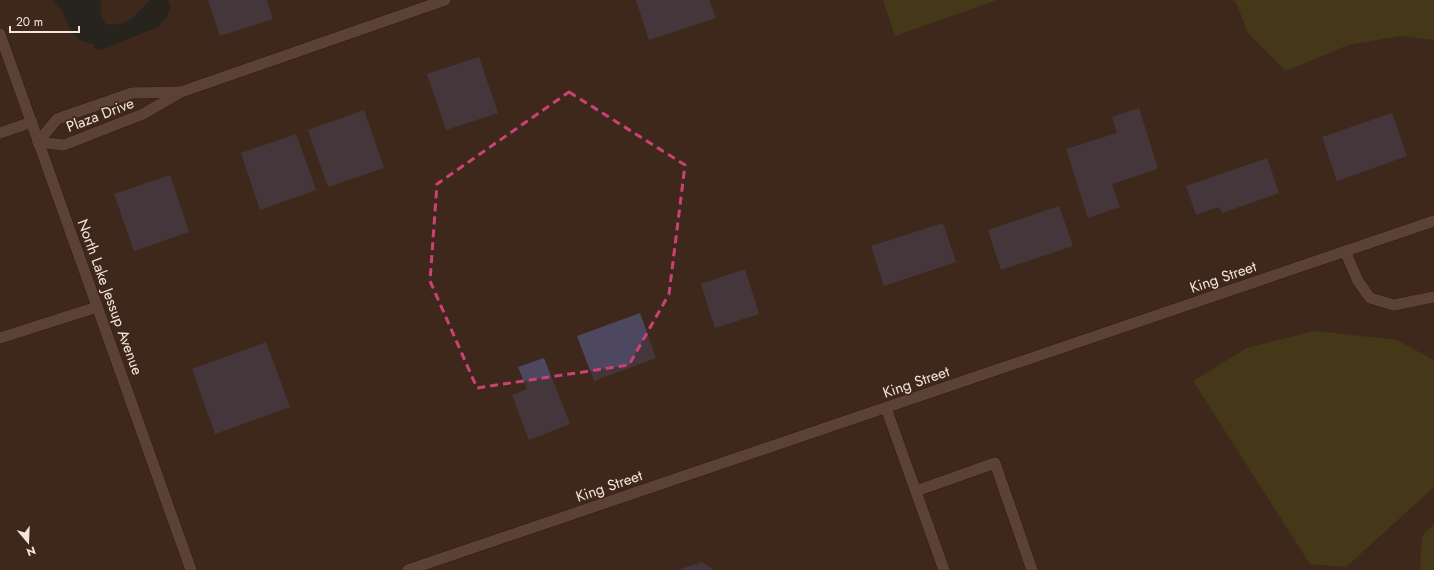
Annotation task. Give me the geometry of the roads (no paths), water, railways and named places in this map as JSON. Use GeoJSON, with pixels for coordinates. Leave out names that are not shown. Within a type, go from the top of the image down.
{"type":"FeatureCollection","features":[{"type":"Feature","properties":{"kind":"street","name":"Plaza Drive"},"geometry":{"type":"LineString","coordinates":[[38,142],[64,145],[144,114],[181,92],[438,1]]}},
{"type":"Feature","properties":{"kind":"street","name":"North Lake Jessup Avenue"},"geometry":{"type":"LineString","coordinates":[[0,34],[191,570]]}},
{"type":"Feature","properties":{"kind":"street","name":"Plaza Drive"},"geometry":{"type":"LineString","coordinates":[[38,142],[57,119],[132,93],[181,92]]}},
{"type":"Feature","properties":{"kind":"street"},"geometry":{"type":"LineString","coordinates":[[0,133],[32,122]]}},
{"type":"Feature","properties":{"kind":"street","name":"King Street"},"geometry":{"type":"LineString","coordinates":[[408,570],[1434,220]]}},
{"type":"Feature","properties":{"kind":"street"},"geometry":{"type":"LineString","coordinates":[[1345,251],[1358,281],[1370,298],[1394,305],[1434,297]]}},
{"type":"Feature","properties":{"kind":"street"},"geometry":{"type":"LineString","coordinates":[[0,338],[98,307]]}},
{"type":"Feature","properties":{"kind":"street"},"geometry":{"type":"LineString","coordinates":[[886,408],[944,570]]}},
{"type":"Feature","properties":{"kind":"street"},"geometry":{"type":"LineString","coordinates":[[916,491],[995,463],[1032,570]]}}]}
